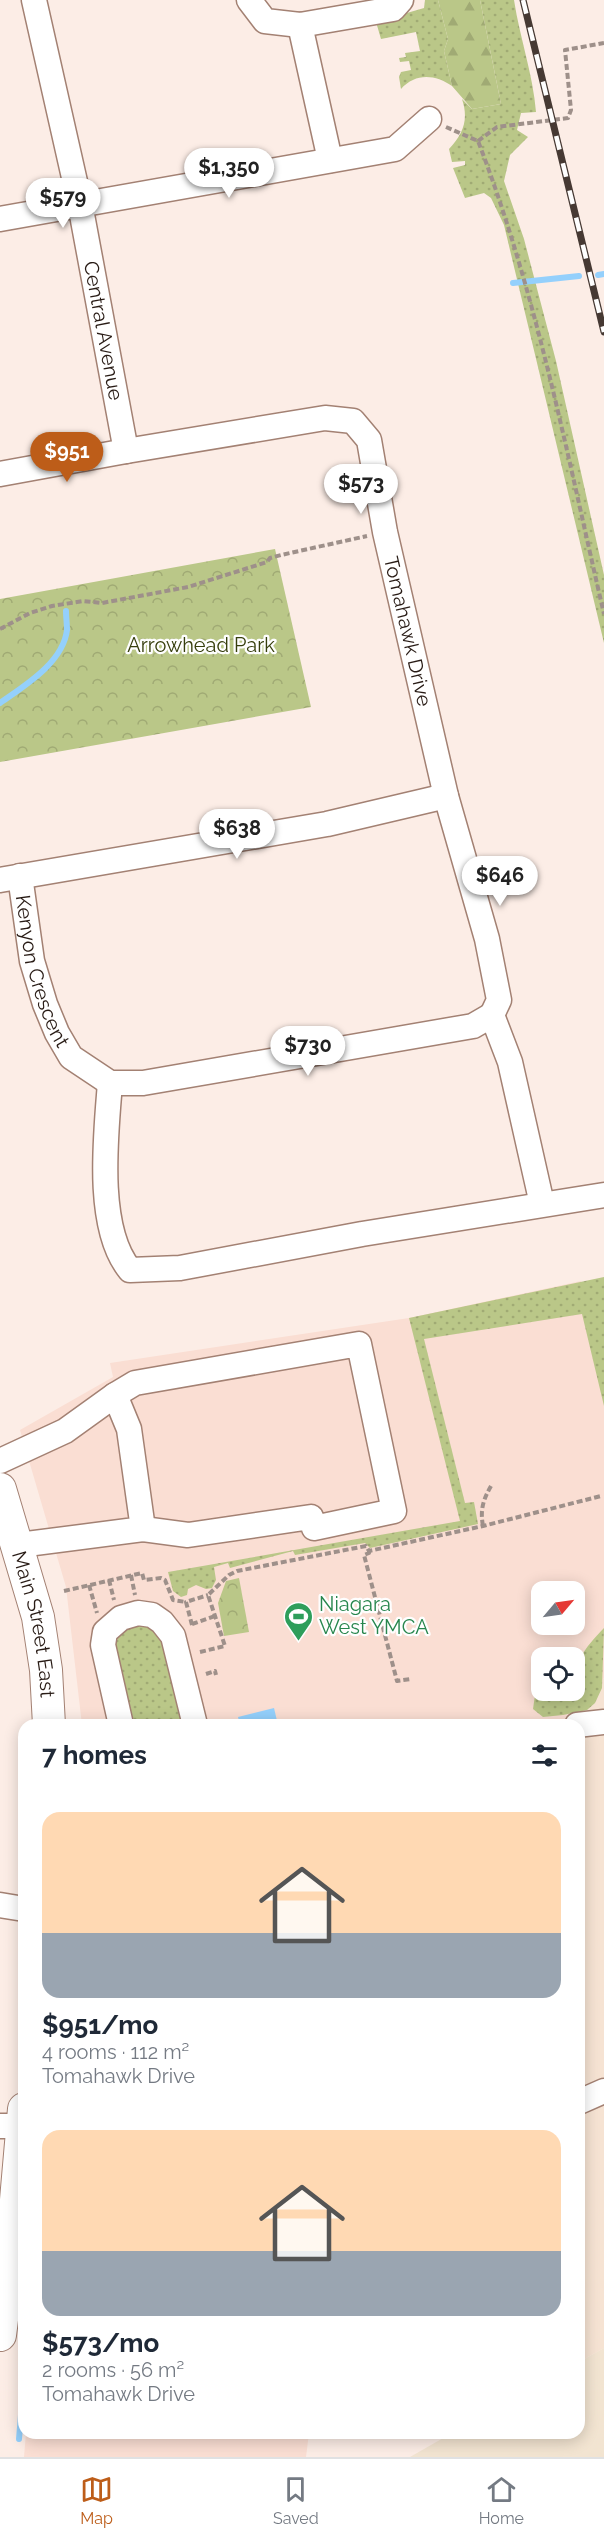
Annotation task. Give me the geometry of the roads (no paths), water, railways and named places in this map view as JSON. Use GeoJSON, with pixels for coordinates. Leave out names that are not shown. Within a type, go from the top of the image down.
{"type":"FeatureCollection","features":[{"type":"Feature","properties":{"kind":"main road","name":"Main Street East"},"geometry":{"type":"LineString","coordinates":[[0,1489],[19,1545],[38,1617],[46,1670],[50,1719]]}},
{"type":"Feature","properties":{"kind":"main road"},"geometry":{"type":"LineString","coordinates":[[0,2335],[12,2234],[15,2120]]}},
{"type":"Feature","properties":{"kind":"street","name":"Central Avenue"},"geometry":{"type":"LineString","coordinates":[[34,0],[80,204],[126,451]]}},
{"type":"Feature","properties":{"kind":"street"},"geometry":{"type":"LineString","coordinates":[[249,0],[265,21],[300,25],[393,9],[401,0]]}},
{"type":"Feature","properties":{"kind":"street"},"geometry":{"type":"LineString","coordinates":[[300,25],[330,160]]}},
{"type":"Feature","properties":{"kind":"street"},"geometry":{"type":"LineString","coordinates":[[0,219],[396,149],[429,118]]}},
{"type":"Feature","properties":{"kind":"street","name":"Tomahawk Drive"},"geometry":{"type":"LineString","coordinates":[[0,474],[325,418],[353,421],[369,440],[385,532],[446,796],[487,939],[499,1000],[492,1015]]}},
{"type":"Feature","properties":{"kind":"street"},"geometry":{"type":"LineString","coordinates":[[10,878],[327,824],[446,796]]}},
{"type":"Feature","properties":{"kind":"street","name":"Kenyon Crescent"},"geometry":{"type":"LineString","coordinates":[[10,878],[45,1004],[57,1033],[70,1057],[110,1083]]}},
{"type":"Feature","properties":{"kind":"street"},"geometry":{"type":"LineString","coordinates":[[542,1204],[510,1062],[492,1015],[473,1026],[287,1060],[143,1083],[110,1083],[104,1177],[114,1241],[119,1257],[130,1269],[180,1268],[604,1195]]}},
{"type":"Feature","properties":{"kind":"street"},"geometry":{"type":"LineString","coordinates":[[0,1461],[65,1431],[114,1395],[135,1383],[358,1344],[394,1511],[314,1528],[311,1517],[191,1535],[143,1529],[19,1545]]}},
{"type":"Feature","properties":{"kind":"street"},"geometry":{"type":"LineString","coordinates":[[114,1395],[129,1429],[143,1529]]}},
{"type":"Feature","properties":{"kind":"street"},"geometry":{"type":"LineString","coordinates":[[120,1719],[103,1645],[105,1632],[121,1618],[138,1613],[152,1615],[162,1622],[173,1636],[194,1719]]}},
{"type":"Feature","properties":{"kind":"street"},"geometry":{"type":"LineString","coordinates":[[585,1724],[604,1722]]}},
{"type":"Feature","properties":{"kind":"street"},"geometry":{"type":"LineString","coordinates":[[0,1905],[18,1908]]}},
{"type":"Feature","properties":{"kind":"street"},"geometry":{"type":"LineString","coordinates":[[585,2099],[604,2091]]}},
{"type":"Feature","properties":{"kind":"water"},"geometry":{"type":"Polygon","coordinates":[[[274,1708],[277,1719],[238,1719],[238,1717],[274,1708]]]}},
{"type":"Feature","properties":{"kind":"waterway"},"geometry":{"type":"LineString","coordinates":[[598,275],[604,274]]}},
{"type":"Feature","properties":{"kind":"waterway"},"geometry":{"type":"LineString","coordinates":[[513,283],[579,276]]}},
{"type":"Feature","properties":{"kind":"waterway"},"geometry":{"type":"LineString","coordinates":[[0,703],[31,681],[58,653],[67,630],[66,611]]}},
{"type":"Feature","properties":{"kind":"railway"},"geometry":{"type":"LineString","coordinates":[[523,0],[604,332]]}},
{"type":"Feature","properties":{"kind":"place","name":"Niagara West YMCA"},"geometry":{"type":"Point","coordinates":[298,1642]}},
{"type":"Feature","properties":{"kind":"park label","name":"Arrowhead Park"},"geometry":{"type":"Point","coordinates":[201,645]}}]}
